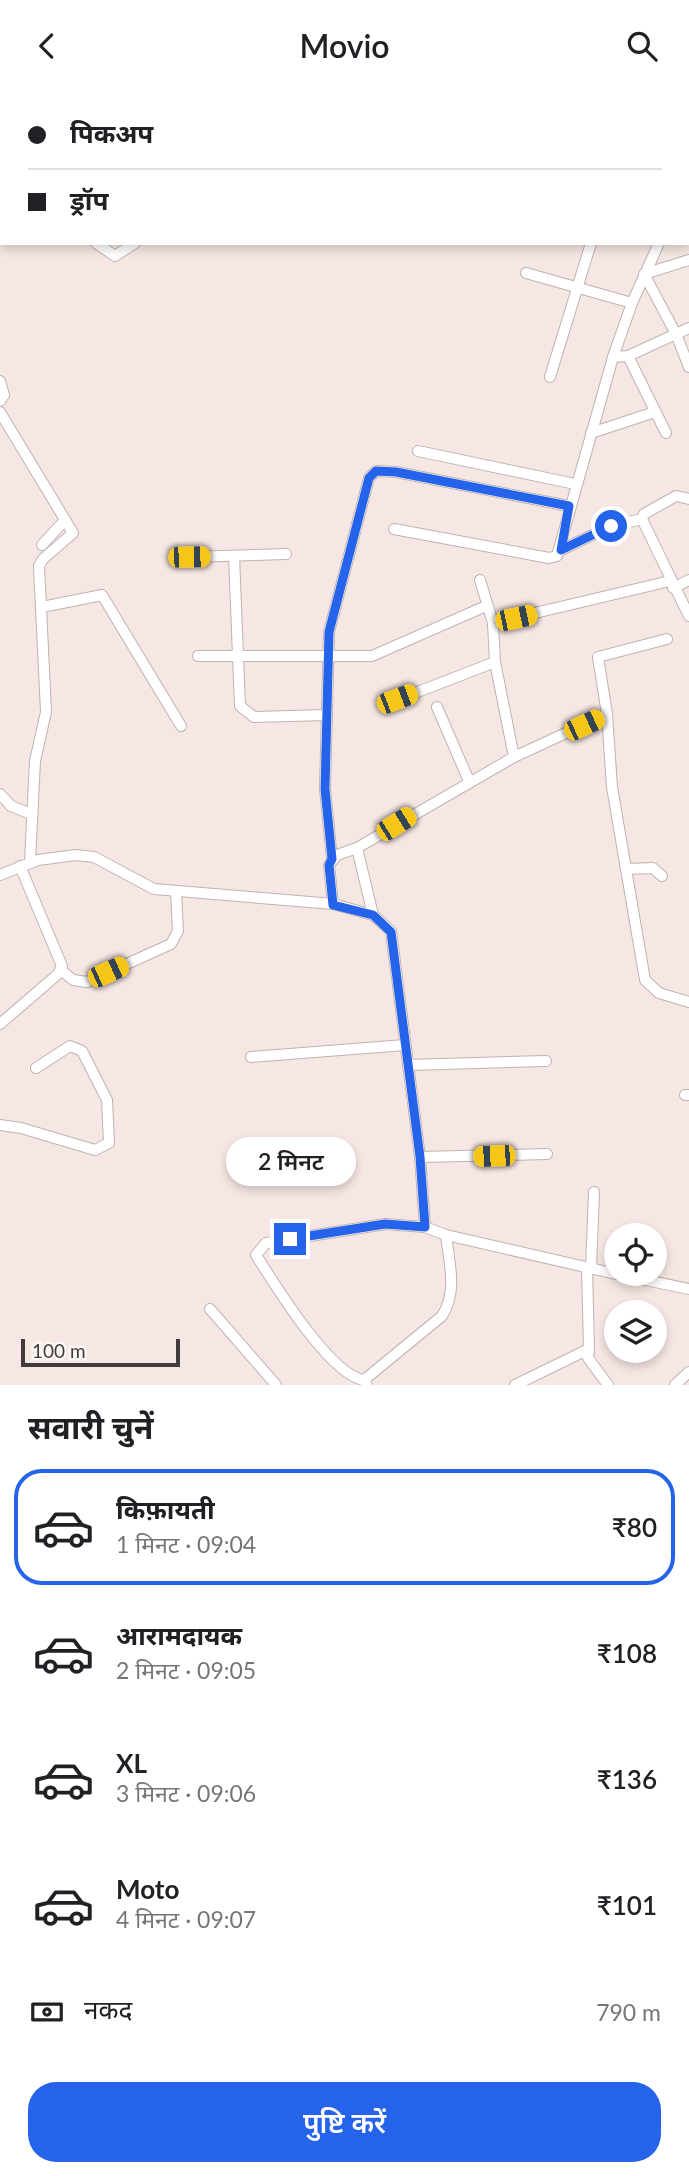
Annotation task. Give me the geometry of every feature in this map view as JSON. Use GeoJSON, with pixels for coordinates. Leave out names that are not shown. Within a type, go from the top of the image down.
{"type":"FeatureCollection","features":[{"type":"Feature","properties":{"kind":"street"},"geometry":{"type":"LineString","coordinates":[[99,245],[115,256],[132,245]]}},
{"type":"Feature","properties":{"kind":"street"},"geometry":{"type":"LineString","coordinates":[[550,377],[591,245]]}},
{"type":"Feature","properties":{"kind":"street"},"geometry":{"type":"LineString","coordinates":[[394,529],[549,558],[557,556],[561,550],[569,506],[613,357],[632,303],[658,245]]}},
{"type":"Feature","properties":{"kind":"street"},"geometry":{"type":"LineString","coordinates":[[644,274],[689,260]]}},
{"type":"Feature","properties":{"kind":"street"},"geometry":{"type":"LineString","coordinates":[[526,273],[632,303]]}},
{"type":"Feature","properties":{"kind":"street"},"geometry":{"type":"LineString","coordinates":[[644,274],[676,334],[689,367]]}},
{"type":"Feature","properties":{"kind":"street"},"geometry":{"type":"LineString","coordinates":[[613,357],[628,356],[689,328]]}},
{"type":"Feature","properties":{"kind":"street"},"geometry":{"type":"LineString","coordinates":[[628,356],[666,433]]}},
{"type":"Feature","properties":{"kind":"street"},"geometry":{"type":"LineString","coordinates":[[0,381],[4,395],[0,401]]}},
{"type":"Feature","properties":{"kind":"street"},"geometry":{"type":"LineString","coordinates":[[0,412],[37,479],[72,529],[71,537],[40,562]]}},
{"type":"Feature","properties":{"kind":"street"},"geometry":{"type":"LineString","coordinates":[[591,433],[655,412]]}},
{"type":"Feature","properties":{"kind":"street"},"geometry":{"type":"LineString","coordinates":[[418,450],[575,484]]}},
{"type":"Feature","properties":{"kind":"street"},"geometry":{"type":"LineString","coordinates":[[333,905],[329,865],[332,859],[325,789],[328,658],[332,613],[369,478],[376,471],[569,506]]}},
{"type":"Feature","properties":{"kind":"street"},"geometry":{"type":"LineString","coordinates":[[689,499],[676,496],[644,514],[642,519],[671,585],[689,616]]}},
{"type":"Feature","properties":{"kind":"street"},"geometry":{"type":"LineString","coordinates":[[561,550],[611,526],[642,519]]}},
{"type":"Feature","properties":{"kind":"street"},"geometry":{"type":"LineString","coordinates":[[0,1024],[61,971],[62,966],[25,864],[35,761],[46,712],[40,562],[37,549],[65,520]]}},
{"type":"Feature","properties":{"kind":"street"},"geometry":{"type":"LineString","coordinates":[[189,557],[286,554]]}},
{"type":"Feature","properties":{"kind":"street"},"geometry":{"type":"LineString","coordinates":[[234,555],[240,706],[247,715],[254,717],[327,715]]}},
{"type":"Feature","properties":{"kind":"street"},"geometry":{"type":"LineString","coordinates":[[480,580],[493,623],[495,661],[514,757]]}},
{"type":"Feature","properties":{"kind":"street"},"geometry":{"type":"LineString","coordinates":[[493,623],[689,580]]}},
{"type":"Feature","properties":{"kind":"street"},"geometry":{"type":"LineString","coordinates":[[42,607],[102,595],[181,726]]}},
{"type":"Feature","properties":{"kind":"street"},"geometry":{"type":"LineString","coordinates":[[198,656],[372,656],[486,606]]}},
{"type":"Feature","properties":{"kind":"street"},"geometry":{"type":"LineString","coordinates":[[667,639],[598,657],[607,714],[612,787],[645,980],[659,993],[689,1002]]}},
{"type":"Feature","properties":{"kind":"street"},"geometry":{"type":"LineString","coordinates":[[397,699],[495,661]]}},
{"type":"Feature","properties":{"kind":"street"},"geometry":{"type":"LineString","coordinates":[[437,708],[469,781]]}},
{"type":"Feature","properties":{"kind":"street"},"geometry":{"type":"LineString","coordinates":[[332,859],[357,848],[514,757],[607,714]]}},
{"type":"Feature","properties":{"kind":"street"},"geometry":{"type":"LineString","coordinates":[[0,794],[11,806],[31,814]]}},
{"type":"Feature","properties":{"kind":"street"},"geometry":{"type":"LineString","coordinates":[[357,848],[373,915]]}},
{"type":"Feature","properties":{"kind":"street"},"geometry":{"type":"LineString","coordinates":[[0,874],[25,864],[76,855],[94,857],[154,889],[333,905],[373,915],[391,932],[420,1157],[425,1227]]}},
{"type":"Feature","properties":{"kind":"street"},"geometry":{"type":"LineString","coordinates":[[626,869],[653,868],[662,876]]}},
{"type":"Feature","properties":{"kind":"street"},"geometry":{"type":"LineString","coordinates":[[61,971],[73,980],[87,982],[171,944],[178,931],[176,891]]}},
{"type":"Feature","properties":{"kind":"street"},"geometry":{"type":"LineString","coordinates":[[251,1058],[405,1045]]}},
{"type":"Feature","properties":{"kind":"street"},"geometry":{"type":"LineString","coordinates":[[0,1125],[21,1128],[96,1150],[109,1143],[107,1100],[82,1051],[70,1046],[36,1068]]}},
{"type":"Feature","properties":{"kind":"street"},"geometry":{"type":"LineString","coordinates":[[408,1065],[546,1061]]}},
{"type":"Feature","properties":{"kind":"street"},"geometry":{"type":"LineString","coordinates":[[420,1157],[547,1154]]}},
{"type":"Feature","properties":{"kind":"street"},"geometry":{"type":"LineString","coordinates":[[594,1192],[589,1268],[588,1359],[608,1385]]}},
{"type":"Feature","properties":{"kind":"street"},"geometry":{"type":"LineString","coordinates":[[446,1235],[452,1293],[450,1304],[442,1316],[366,1383],[343,1373],[285,1302],[256,1255],[266,1243],[385,1224],[425,1227],[446,1235],[604,1271]]}},
{"type":"Feature","properties":{"kind":"street"},"geometry":{"type":"LineString","coordinates":[[667,1284],[689,1289]]}},
{"type":"Feature","properties":{"kind":"street"},"geometry":{"type":"LineString","coordinates":[[211,1309],[276,1385]]}},
{"type":"Feature","properties":{"kind":"street"},"geometry":{"type":"LineString","coordinates":[[515,1385],[589,1349]]}},
{"type":"Feature","properties":{"kind":"street"},"geometry":{"type":"LineString","coordinates":[[675,1385],[689,1372]]}},
{"type":"Feature","properties":{"kind":"route"},"geometry":{"type":"LineString","coordinates":[[290,1239],[385,1224],[425,1227],[420,1157],[391,932],[373,915],[333,905],[329,865],[332,859],[325,789],[329,632],[369,478],[376,471],[396,472],[569,506],[561,550],[611,526]]}}]}
